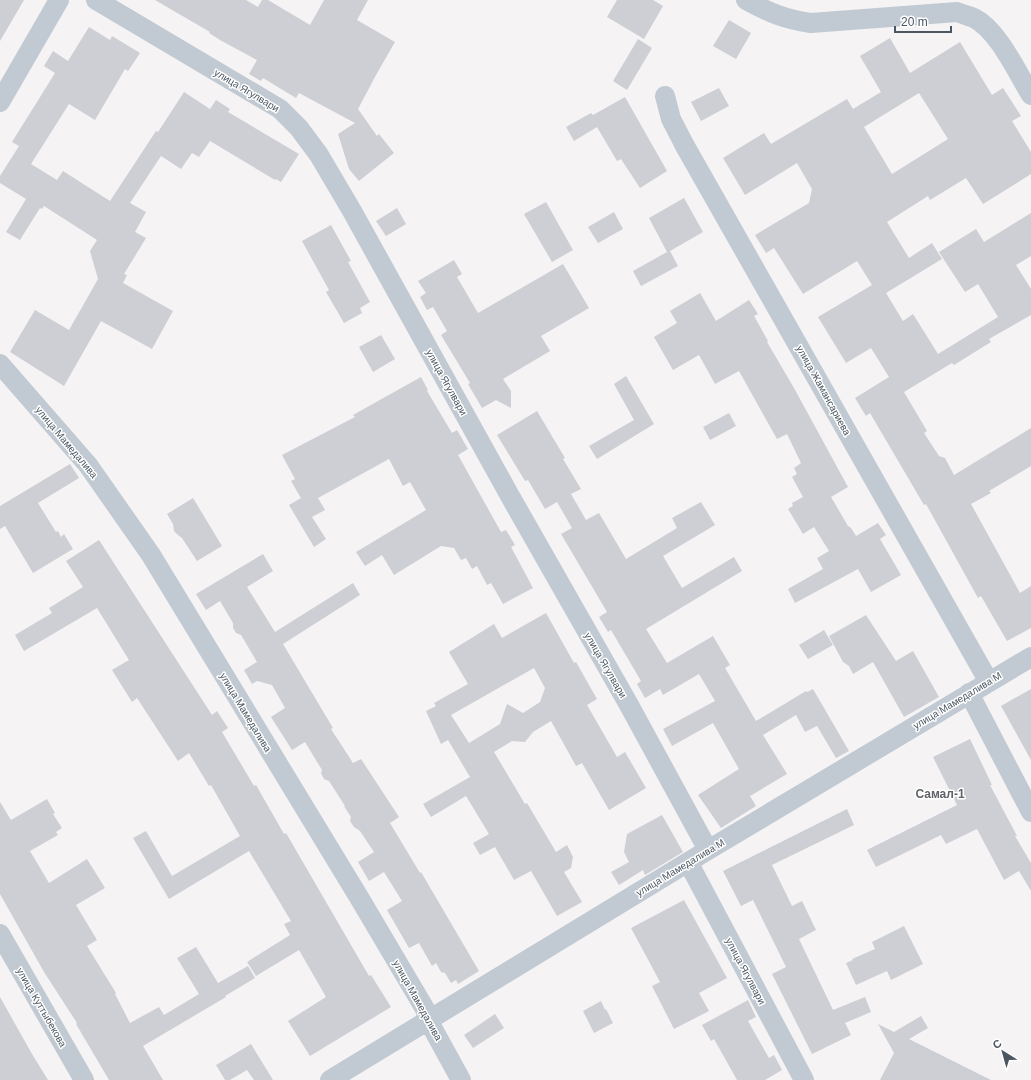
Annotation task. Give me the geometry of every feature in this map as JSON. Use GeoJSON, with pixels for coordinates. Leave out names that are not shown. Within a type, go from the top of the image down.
{"type":"FeatureCollection","features":[{"type":"Feature","properties":{"kind":"street"},"geometry":{"type":"LineString","coordinates":[[0,102],[59,0]]}},
{"type":"Feature","properties":{"kind":"street","name":"улица Ягулвари"},"geometry":{"type":"LineString","coordinates":[[96,0],[280,109],[299,128],[319,155],[352,211],[510,496],[629,704],[708,850]]}},
{"type":"Feature","properties":{"kind":"street"},"geometry":{"type":"LineString","coordinates":[[746,0],[770,13],[790,20],[811,23],[957,12],[975,18],[987,27],[997,38],[1031,95]]}},
{"type":"Feature","properties":{"kind":"street","name":"улица Жамансариева"},"geometry":{"type":"LineString","coordinates":[[665,96],[672,119],[685,146],[988,682]]}},
{"type":"Feature","properties":{"kind":"street","name":"улица Мамедалива"},"geometry":{"type":"LineString","coordinates":[[0,364],[88,465],[151,555],[425,1009],[428,1020],[461,1080]]}},
{"type":"Feature","properties":{"kind":"street","name":"улица Мамедалива М"},"geometry":{"type":"LineString","coordinates":[[330,1080],[688,862],[1031,657]]}},
{"type":"Feature","properties":{"kind":"street"},"geometry":{"type":"LineString","coordinates":[[969,693],[1031,812]]}},
{"type":"Feature","properties":{"kind":"street","name":"улица Ягулвари"},"geometry":{"type":"LineString","coordinates":[[688,862],[804,1080]]}},
{"type":"Feature","properties":{"kind":"street","name":"улица Куттыбекова"},"geometry":{"type":"LineString","coordinates":[[0,934],[84,1080]]}},
{"type":"Feature","properties":{"kind":"building"},"geometry":{"type":"Polygon","coordinates":[[[0,0],[24,0],[0,41],[0,0]]]}},
{"type":"Feature","properties":{"kind":"building"},"geometry":{"type":"Polygon","coordinates":[[[155,0],[246,0],[258,7],[262,0],[268,0],[310,25],[324,0],[368,0],[357,20],[395,42],[358,109],[377,136],[379,134],[394,153],[359,181],[349,169],[338,134],[355,123],[299,93],[296,98],[263,78],[261,81],[249,74],[257,60],[220,40],[209,33],[210,32],[155,0]]]}},
{"type":"Feature","properties":{"kind":"building"},"geometry":{"type":"Polygon","coordinates":[[[617,0],[653,0],[663,6],[644,39],[607,17],[617,0]]]}},
{"type":"Feature","properties":{"kind":"building"},"geometry":{"type":"Polygon","coordinates":[[[729,20],[751,33],[736,59],[713,46],[729,20]]]}},
{"type":"Feature","properties":{"kind":"building"},"geometry":{"type":"Polygon","coordinates":[[[89,27],[110,40],[112,36],[140,53],[128,71],[125,69],[95,120],[69,104],[31,164],[57,180],[63,171],[110,201],[156,131],[158,132],[184,92],[210,109],[216,100],[230,109],[228,112],[299,154],[281,182],[276,179],[275,180],[210,141],[199,157],[192,153],[181,169],[161,156],[130,203],[146,212],[135,232],[146,238],[124,274],[127,275],[123,283],[173,311],[152,349],[101,321],[64,386],[10,352],[35,310],[69,330],[98,279],[90,251],[97,240],[44,206],[42,209],[40,208],[20,240],[6,232],[26,199],[0,183],[0,176],[19,146],[12,142],[55,73],[44,66],[53,51],[68,61],[89,27]]]}},
{"type":"Feature","properties":{"kind":"building"},"geometry":{"type":"Polygon","coordinates":[[[890,38],[910,73],[960,42],[992,95],[1003,88],[1021,116],[1012,121],[1031,152],[1031,174],[983,204],[966,178],[930,200],[928,196],[887,222],[909,258],[932,243],[942,259],[886,293],[903,321],[913,314],[938,354],[998,317],[978,284],[965,292],[939,252],[976,229],[984,242],[1031,213],[1031,256],[1016,265],[1031,289],[1031,315],[989,339],[991,342],[954,365],[952,363],[904,392],[927,431],[924,433],[939,456],[945,458],[954,475],[1031,428],[1031,466],[989,491],[991,493],[971,504],[1020,593],[1031,586],[1031,628],[1007,641],[981,596],[978,598],[926,504],[924,505],[870,413],[866,416],[855,398],[889,377],[871,348],[846,363],[818,317],[872,285],[857,261],[803,294],[774,248],[766,253],[755,235],[809,203],[812,189],[797,163],[745,195],[723,158],[764,133],[771,144],[847,99],[853,109],[881,92],[860,56],[890,38]],[[919,93],[864,127],[892,174],[948,139],[919,93]]]}},
{"type":"Feature","properties":{"kind":"building"},"geometry":{"type":"Polygon","coordinates":[[[638,39],[652,48],[627,90],[613,81],[638,39]]]}},
{"type":"Feature","properties":{"kind":"building"},"geometry":{"type":"Polygon","coordinates":[[[719,88],[729,106],[701,121],[691,102],[719,88]]]}},
{"type":"Feature","properties":{"kind":"building"},"geometry":{"type":"Polygon","coordinates":[[[625,97],[667,171],[640,188],[621,159],[617,161],[597,127],[574,141],[566,127],[591,113],[593,115],[625,97]]]}},
{"type":"Feature","properties":{"kind":"building"},"geometry":{"type":"Polygon","coordinates":[[[684,198],[703,232],[670,251],[678,266],[641,286],[633,271],[667,252],[649,218],[684,198]]]}},
{"type":"Feature","properties":{"kind":"building"},"geometry":{"type":"Polygon","coordinates":[[[546,202],[573,250],[552,262],[524,214],[546,202]]]}},
{"type":"Feature","properties":{"kind":"building"},"geometry":{"type":"Polygon","coordinates":[[[397,208],[406,224],[386,236],[376,221],[397,208]]]}},
{"type":"Feature","properties":{"kind":"building"},"geometry":{"type":"Polygon","coordinates":[[[614,212],[623,229],[598,243],[588,227],[614,212]]]}},
{"type":"Feature","properties":{"kind":"building"},"geometry":{"type":"Polygon","coordinates":[[[331,225],[351,261],[348,262],[370,302],[360,308],[362,313],[344,323],[326,292],[329,290],[302,241],[331,225]]]}},
{"type":"Feature","properties":{"kind":"building"},"geometry":{"type":"Polygon","coordinates":[[[454,260],[462,274],[457,277],[478,313],[563,264],[589,308],[541,336],[550,351],[503,379],[511,391],[511,408],[496,400],[482,408],[468,384],[470,383],[441,335],[447,331],[433,307],[427,310],[420,297],[426,293],[418,281],[454,260]]]}},
{"type":"Feature","properties":{"kind":"building"},"geometry":{"type":"Polygon","coordinates":[[[700,293],[716,321],[749,300],[758,314],[754,316],[768,341],[767,342],[848,487],[831,497],[848,526],[856,536],[878,523],[886,535],[880,539],[901,575],[871,592],[858,569],[795,603],[788,589],[823,569],[817,558],[829,551],[814,527],[803,534],[788,509],[793,506],[792,503],[803,497],[792,477],[797,474],[794,468],[801,463],[787,434],[777,439],[739,371],[715,384],[699,355],[673,370],[654,337],[677,323],[670,311],[700,293]]]}},
{"type":"Feature","properties":{"kind":"building"},"geometry":{"type":"Polygon","coordinates":[[[381,335],[395,359],[373,372],[359,347],[381,335]]]}},
{"type":"Feature","properties":{"kind":"building"},"geometry":{"type":"Polygon","coordinates":[[[626,376],[654,424],[597,459],[589,446],[634,420],[614,384],[626,376]]]}},
{"type":"Feature","properties":{"kind":"building"},"geometry":{"type":"Polygon","coordinates":[[[421,377],[428,390],[427,391],[452,433],[457,430],[468,449],[458,455],[501,532],[506,530],[515,545],[511,547],[533,588],[503,604],[491,583],[487,585],[477,566],[472,569],[466,558],[461,560],[454,548],[441,546],[394,575],[382,555],[365,566],[356,552],[426,510],[410,482],[403,486],[389,459],[318,498],[325,510],[312,517],[326,539],[314,547],[289,505],[301,498],[291,481],[295,479],[282,455],[355,417],[353,415],[421,377]]]}},
{"type":"Feature","properties":{"kind":"building"},"geometry":{"type":"Polygon","coordinates":[[[537,411],[565,458],[563,459],[581,489],[571,494],[586,520],[599,513],[626,559],[677,528],[672,518],[701,502],[715,525],[663,556],[682,588],[734,557],[742,571],[646,629],[667,663],[713,636],[730,665],[725,668],[756,721],[806,691],[807,692],[813,689],[849,751],[836,758],[817,726],[805,732],[796,715],[763,735],[787,774],[750,796],[756,806],[721,828],[698,795],[739,769],[713,723],[672,746],[663,729],[715,701],[699,674],[663,695],[660,689],[645,698],[637,684],[641,681],[611,630],[608,632],[599,617],[607,612],[561,534],[572,528],[557,502],[545,509],[528,480],[525,481],[497,435],[537,411]]]}},
{"type":"Feature","properties":{"kind":"building"},"geometry":{"type":"Polygon","coordinates":[[[729,413],[736,426],[710,440],[703,427],[729,413]]]}},
{"type":"Feature","properties":{"kind":"building"},"geometry":{"type":"Polygon","coordinates":[[[70,464],[79,478],[38,503],[56,532],[58,531],[61,537],[64,534],[73,549],[33,573],[5,526],[0,529],[0,506],[70,464]]]}},
{"type":"Feature","properties":{"kind":"building"},"geometry":{"type":"Polygon","coordinates":[[[193,498],[222,546],[197,561],[182,538],[174,531],[173,524],[167,514],[193,498]]]}},
{"type":"Feature","properties":{"kind":"building"},"geometry":{"type":"Polygon","coordinates":[[[99,540],[212,715],[217,711],[228,728],[222,732],[254,786],[256,785],[284,834],[286,833],[369,976],[371,975],[391,1007],[310,1056],[288,1021],[326,997],[299,950],[256,976],[247,962],[290,935],[284,924],[291,921],[249,851],[169,899],[133,838],[146,831],[172,876],[240,836],[211,785],[209,786],[189,753],[178,761],[137,698],[132,702],[112,670],[129,660],[97,608],[24,651],[15,635],[52,613],[49,608],[83,587],[66,561],[99,540]]]}},
{"type":"Feature","properties":{"kind":"building"},"geometry":{"type":"Polygon","coordinates":[[[263,554],[273,571],[247,587],[275,632],[353,583],[360,595],[283,644],[333,728],[331,729],[353,763],[361,759],[399,817],[390,823],[420,873],[421,872],[479,971],[458,984],[456,980],[451,983],[445,973],[441,972],[436,963],[432,966],[419,943],[409,948],[387,910],[402,901],[384,872],[369,881],[358,862],[374,852],[360,831],[354,827],[350,821],[351,817],[345,806],[329,781],[324,779],[321,773],[322,770],[305,742],[292,750],[271,717],[285,708],[272,685],[257,681],[252,684],[244,670],[257,662],[241,635],[236,633],[233,628],[233,623],[220,601],[206,610],[196,594],[263,554]]]}},
{"type":"Feature","properties":{"kind":"building"},"geometry":{"type":"Polygon","coordinates":[[[546,613],[574,663],[576,662],[597,699],[587,705],[617,757],[625,752],[646,788],[609,810],[582,763],[576,766],[551,721],[533,732],[525,742],[512,741],[494,752],[556,852],[567,845],[573,857],[571,868],[564,872],[582,902],[557,916],[531,871],[514,880],[495,847],[480,855],[473,843],[489,834],[466,796],[431,817],[423,804],[470,777],[448,740],[441,744],[426,711],[436,706],[434,703],[468,684],[449,652],[494,624],[502,638],[546,613]],[[534,668],[451,715],[469,743],[500,724],[507,704],[523,713],[540,702],[545,688],[534,668]]]}},
{"type":"Feature","properties":{"kind":"building"},"geometry":{"type":"Polygon","coordinates":[[[866,615],[896,661],[913,651],[939,697],[904,717],[873,662],[853,674],[849,666],[843,662],[829,636],[866,615]]]}},
{"type":"Feature","properties":{"kind":"building"},"geometry":{"type":"Polygon","coordinates":[[[824,630],[833,645],[808,659],[799,645],[824,630]]]}},
{"type":"Feature","properties":{"kind":"building"},"geometry":{"type":"Polygon","coordinates":[[[1031,689],[1031,760],[1001,706],[1031,689]]]}},
{"type":"Feature","properties":{"kind":"building"},"geometry":{"type":"Polygon","coordinates":[[[970,739],[992,785],[990,785],[1017,836],[1015,836],[1031,863],[1031,891],[1019,871],[1004,880],[977,829],[946,844],[941,835],[876,867],[867,850],[957,805],[933,757],[970,739]]]}},
{"type":"Feature","properties":{"kind":"building"},"geometry":{"type":"Polygon","coordinates":[[[47,799],[55,813],[53,814],[62,828],[56,832],[58,835],[30,851],[49,883],[87,859],[105,888],[76,905],[97,940],[87,946],[116,993],[115,994],[130,1023],[159,1007],[164,1015],[199,994],[177,958],[196,947],[218,983],[248,966],[255,978],[143,1046],[163,1080],[109,1080],[76,1024],[77,1023],[44,972],[0,894],[0,802],[11,820],[47,799]]]}},
{"type":"Feature","properties":{"kind":"building"},"geometry":{"type":"Polygon","coordinates":[[[847,809],[854,825],[772,865],[792,906],[802,901],[816,930],[799,939],[833,1010],[865,997],[871,1012],[845,1023],[851,1035],[812,1054],[772,974],[786,967],[753,900],[741,906],[723,871],[847,809]]]}},
{"type":"Feature","properties":{"kind":"building"},"geometry":{"type":"Polygon","coordinates":[[[662,815],[683,852],[645,875],[643,870],[619,885],[611,872],[629,862],[624,852],[627,834],[662,815]]]}},
{"type":"Feature","properties":{"kind":"building"},"geometry":{"type":"Polygon","coordinates":[[[684,900],[727,978],[699,993],[709,1011],[674,1029],[652,986],[660,982],[631,928],[684,900]]]}},
{"type":"Feature","properties":{"kind":"building"},"geometry":{"type":"Polygon","coordinates":[[[904,926],[923,964],[891,980],[887,971],[856,985],[846,963],[875,949],[872,942],[904,926]]]}},
{"type":"Feature","properties":{"kind":"building"},"geometry":{"type":"Polygon","coordinates":[[[0,997],[32,1054],[48,1080],[0,1080],[0,997]]]}},
{"type":"Feature","properties":{"kind":"building"},"geometry":{"type":"Polygon","coordinates":[[[748,1000],[756,1017],[748,1021],[769,1058],[774,1055],[782,1070],[765,1080],[737,1080],[714,1039],[711,1041],[702,1025],[748,1000]]]}},
{"type":"Feature","properties":{"kind":"building"},"geometry":{"type":"Polygon","coordinates":[[[601,1001],[613,1023],[594,1033],[583,1011],[601,1001]]]}},
{"type":"Feature","properties":{"kind":"building"},"geometry":{"type":"Polygon","coordinates":[[[495,1014],[504,1028],[473,1048],[464,1035],[495,1014]]]}},
{"type":"Feature","properties":{"kind":"building"},"geometry":{"type":"Polygon","coordinates":[[[921,1016],[928,1028],[909,1039],[991,1080],[880,1080],[894,1053],[878,1024],[894,1032],[921,1016]]]}},
{"type":"Feature","properties":{"kind":"building"},"geometry":{"type":"Polygon","coordinates":[[[251,1044],[273,1080],[254,1080],[247,1070],[230,1080],[225,1080],[216,1065],[251,1044]]]}},
{"type":"Feature","properties":{"kind":"district","name":"Самал-1"},"geometry":{"type":"Point","coordinates":[940,794]}}]}
